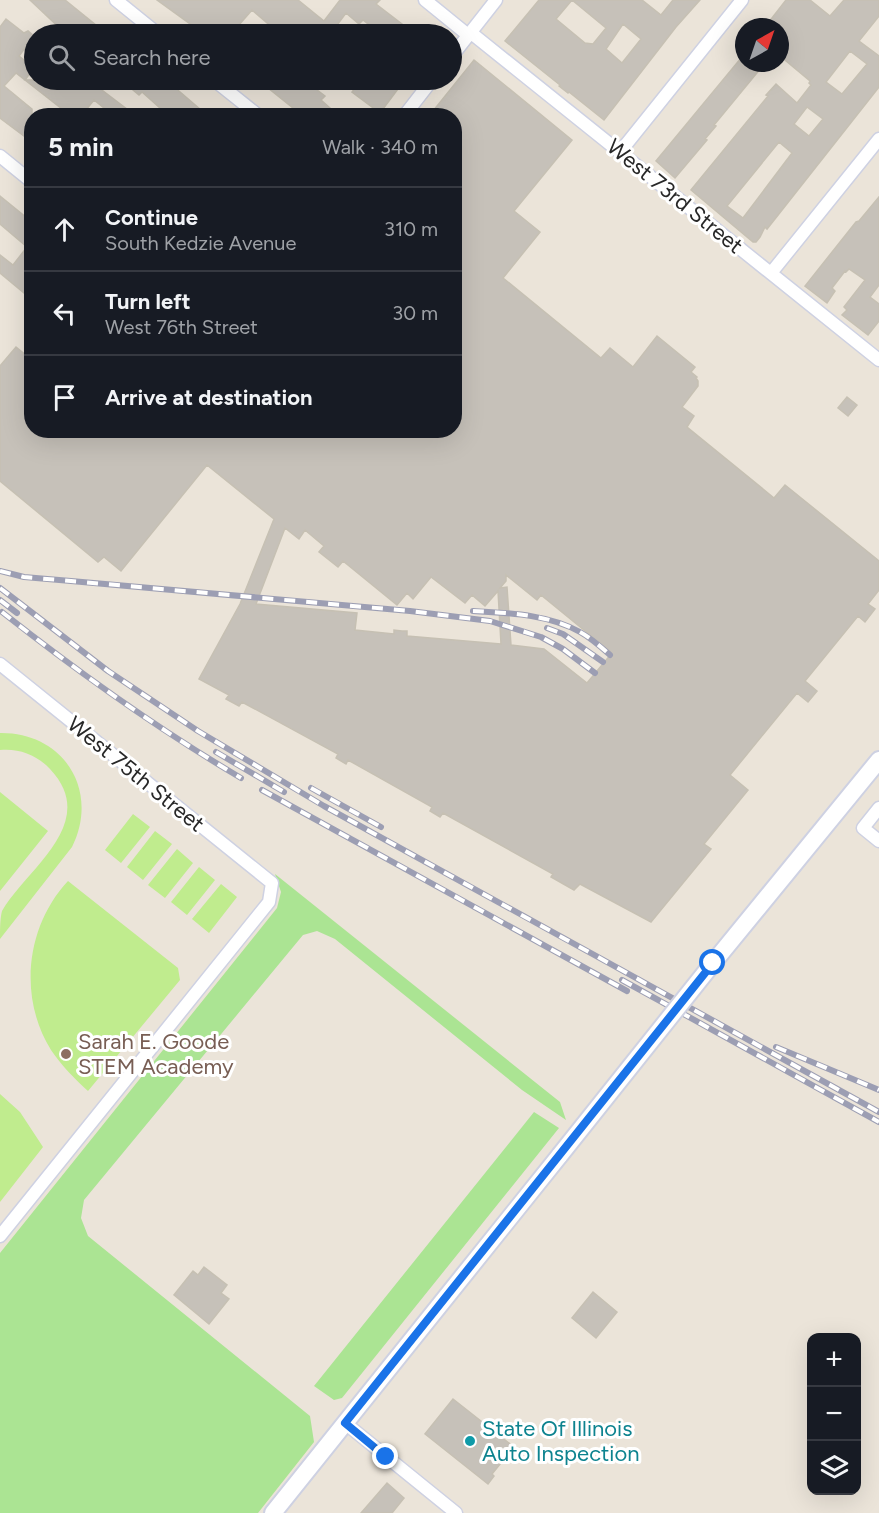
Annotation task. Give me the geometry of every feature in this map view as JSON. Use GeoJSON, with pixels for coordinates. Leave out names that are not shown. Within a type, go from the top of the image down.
{"type":"FeatureCollection","features":[{"type":"Feature","properties":{"kind":"main road"},"geometry":{"type":"LineString","coordinates":[[273,1513],[713,963],[879,760]]}},
{"type":"Feature","properties":{"kind":"street"},"geometry":{"type":"LineString","coordinates":[[116,0],[146,24]]}},
{"type":"Feature","properties":{"kind":"street","name":"West 73rd Street"},"geometry":{"type":"LineString","coordinates":[[425,0],[457,24]]}},
{"type":"Feature","properties":{"kind":"street"},"geometry":{"type":"LineString","coordinates":[[462,42],[496,0]]}},
{"type":"Feature","properties":{"kind":"street"},"geometry":{"type":"LineString","coordinates":[[620,152],[742,0]]}},
{"type":"Feature","properties":{"kind":"street","name":"West 73rd Street"},"geometry":{"type":"LineString","coordinates":[[462,28],[879,360]]}},
{"type":"Feature","properties":{"kind":"street"},"geometry":{"type":"LineString","coordinates":[[226,90],[249,108]]}},
{"type":"Feature","properties":{"kind":"street"},"geometry":{"type":"LineString","coordinates":[[410,108],[424,90]]}},
{"type":"Feature","properties":{"kind":"street"},"geometry":{"type":"LineString","coordinates":[[771,273],[879,139]]}},
{"type":"Feature","properties":{"kind":"street"},"geometry":{"type":"LineString","coordinates":[[0,156],[24,176]]}},
{"type":"Feature","properties":{"kind":"street","name":"West 75th Street"},"geometry":{"type":"LineString","coordinates":[[0,664],[272,883],[269,902],[0,1236]]}},
{"type":"Feature","properties":{"kind":"street"},"geometry":{"type":"LineString","coordinates":[[879,808],[863,828],[879,841]]}},
{"type":"Feature","properties":{"kind":"street"},"geometry":{"type":"LineString","coordinates":[[345,1423],[456,1513]]}},
{"type":"Feature","properties":{"kind":"green space"},"geometry":{"type":"Polygon","coordinates":[[[0,733],[23,735],[42,743],[58,754],[70,769],[78,786],[82,805],[80,826],[72,847],[0,939],[2,911],[54,844],[64,827],[67,808],[64,789],[50,769],[27,754],[14,750],[0,750],[0,733]]]}},
{"type":"Feature","properties":{"kind":"green space"},"geometry":{"type":"Polygon","coordinates":[[[0,792],[48,831],[0,891],[0,792]]]}},
{"type":"Feature","properties":{"kind":"green space"},"geometry":{"type":"Polygon","coordinates":[[[133,814],[150,827],[121,863],[105,850],[133,814]]]}},
{"type":"Feature","properties":{"kind":"green space"},"geometry":{"type":"Polygon","coordinates":[[[155,831],[172,844],[143,880],[127,867],[155,831]]]}},
{"type":"Feature","properties":{"kind":"green space"},"geometry":{"type":"Polygon","coordinates":[[[177,849],[193,863],[165,898],[148,885],[177,849]]]}},
{"type":"Feature","properties":{"kind":"green space"},"geometry":{"type":"Polygon","coordinates":[[[199,867],[215,880],[187,915],[171,902],[199,867]]]}},
{"type":"Feature","properties":{"kind":"green space"},"geometry":{"type":"Polygon","coordinates":[[[275,874],[560,1102],[566,1120],[522,1090],[335,939],[317,931],[303,935],[84,1200],[81,1218],[88,1236],[310,1416],[314,1442],[258,1513],[0,1513],[0,1253],[277,908],[281,892],[275,874]]]}},
{"type":"Feature","properties":{"kind":"green space"},"geometry":{"type":"Polygon","coordinates":[[[68,881],[178,968],[180,980],[88,1091],[68,1072],[51,1050],[34,1008],[31,985],[31,962],[35,940],[54,899],[68,881]]]}},
{"type":"Feature","properties":{"kind":"green space"},"geometry":{"type":"Polygon","coordinates":[[[221,884],[237,897],[209,933],[192,919],[221,884]]]}},
{"type":"Feature","properties":{"kind":"green space"},"geometry":{"type":"Polygon","coordinates":[[[0,1094],[20,1112],[43,1147],[0,1202],[0,1094]]]}},
{"type":"Feature","properties":{"kind":"green space"},"geometry":{"type":"Polygon","coordinates":[[[534,1112],[559,1128],[342,1398],[334,1400],[314,1386],[534,1112]]]}},
{"type":"Feature","properties":{"kind":"building"},"geometry":{"type":"Polygon","coordinates":[[[30,0],[65,0],[95,24],[55,24],[30,0]]]}},
{"type":"Feature","properties":{"kind":"building"},"geometry":{"type":"Polygon","coordinates":[[[157,0],[298,0],[324,21],[340,0],[380,0],[376,4],[402,24],[368,24],[363,20],[359,24],[346,13],[338,24],[268,24],[252,10],[240,24],[190,24],[157,0]]]}},
{"type":"Feature","properties":{"kind":"building"},"geometry":{"type":"Polygon","coordinates":[[[539,0],[572,0],[642,0],[661,15],[673,0],[700,0],[676,27],[604,120],[505,41],[539,0]],[[572,0],[556,19],[585,43],[593,44],[606,28],[572,0]],[[623,24],[606,49],[622,63],[641,39],[623,24]]]}},
{"type":"Feature","properties":{"kind":"building"},"geometry":{"type":"Polygon","coordinates":[[[786,0],[810,0],[830,16],[844,0],[879,0],[879,16],[859,41],[879,56],[879,87],[767,229],[765,227],[756,242],[753,242],[691,190],[776,84],[797,103],[811,85],[810,81],[789,64],[789,18],[772,18],[786,0]],[[850,51],[826,82],[842,94],[867,64],[850,51]],[[807,107],[794,124],[809,136],[823,119],[807,107]],[[779,142],[727,206],[743,218],[792,153],[779,142]]]}},
{"type":"Feature","properties":{"kind":"building"},"geometry":{"type":"Polygon","coordinates":[[[6,19],[24,33],[24,49],[19,56],[24,60],[24,79],[16,73],[4,86],[31,108],[24,108],[24,136],[0,118],[0,27],[6,19]]]}},
{"type":"Feature","properties":{"kind":"building"},"geometry":{"type":"Polygon","coordinates":[[[474,60],[572,140],[514,211],[540,232],[503,278],[601,358],[610,348],[633,367],[657,336],[695,367],[691,372],[697,377],[698,386],[682,407],[694,416],[687,427],[774,498],[785,485],[879,561],[879,590],[868,604],[875,609],[865,622],[858,616],[805,681],[817,691],[808,702],[797,693],[730,775],[748,790],[704,844],[711,849],[651,922],[580,884],[574,890],[551,877],[553,874],[443,813],[440,817],[430,811],[432,807],[348,760],[346,764],[336,758],[338,754],[242,702],[239,706],[226,699],[229,695],[199,679],[240,604],[274,519],[207,465],[121,571],[104,557],[98,562],[0,481],[0,366],[16,347],[24,354],[24,438],[462,438],[462,108],[435,108],[450,90],[462,90],[462,75],[474,60]],[[285,528],[256,604],[357,613],[355,630],[394,634],[394,630],[407,631],[407,636],[501,644],[498,591],[485,606],[472,595],[465,603],[431,577],[413,599],[407,593],[397,605],[343,561],[338,567],[319,552],[324,546],[305,530],[299,539],[285,528]],[[506,575],[506,581],[500,588],[507,587],[511,645],[544,649],[587,683],[612,653],[541,595],[537,600],[506,575]]]}},
{"type":"Feature","properties":{"kind":"building"},"geometry":{"type":"Polygon","coordinates":[[[735,65],[735,72],[758,72],[714,125],[716,126],[705,139],[707,140],[675,178],[656,161],[735,65]]]}},
{"type":"Feature","properties":{"kind":"building"},"geometry":{"type":"Polygon","coordinates":[[[38,90],[102,90],[126,108],[104,108],[94,100],[88,108],[61,108],[38,90]]]}},
{"type":"Feature","properties":{"kind":"building"},"geometry":{"type":"Polygon","coordinates":[[[133,90],[178,90],[199,108],[160,108],[142,92],[139,95],[133,90]]]}},
{"type":"Feature","properties":{"kind":"building"},"geometry":{"type":"Polygon","coordinates":[[[270,90],[317,90],[325,96],[321,100],[330,108],[293,108],[270,90]]]}},
{"type":"Feature","properties":{"kind":"building"},"geometry":{"type":"Polygon","coordinates":[[[354,90],[397,90],[384,108],[373,108],[352,92],[354,90]]]}},
{"type":"Feature","properties":{"kind":"building"},"geometry":{"type":"Polygon","coordinates":[[[0,196],[24,216],[24,244],[0,224],[0,196]]]}},
{"type":"Feature","properties":{"kind":"building"},"geometry":{"type":"Polygon","coordinates":[[[879,197],[879,285],[870,297],[879,304],[879,321],[868,335],[842,315],[847,310],[844,307],[865,280],[849,269],[845,271],[832,288],[835,291],[827,303],[805,286],[879,197]]]}},
{"type":"Feature","properties":{"kind":"building"},"geometry":{"type":"Polygon","coordinates":[[[24,251],[24,293],[0,273],[0,255],[13,265],[24,251]]]}},
{"type":"Feature","properties":{"kind":"building"},"geometry":{"type":"Polygon","coordinates":[[[847,397],[857,405],[848,416],[838,408],[847,397]]]}},
{"type":"Feature","properties":{"kind":"building"},"geometry":{"type":"Polygon","coordinates":[[[204,1267],[227,1285],[221,1293],[229,1299],[209,1324],[174,1295],[193,1271],[198,1275],[204,1267]]]}},
{"type":"Feature","properties":{"kind":"building"},"geometry":{"type":"Polygon","coordinates":[[[593,1292],[617,1312],[596,1338],[572,1318],[593,1292]]]}},
{"type":"Feature","properties":{"kind":"building","name":"State Of Illinois Auto Inspection"},"geometry":{"type":"Polygon","coordinates":[[[453,1399],[514,1447],[492,1474],[494,1476],[488,1484],[425,1434],[453,1399]]]}},
{"type":"Feature","properties":{"kind":"building"},"geometry":{"type":"Polygon","coordinates":[[[387,1483],[404,1498],[392,1513],[361,1513],[387,1483]]]}},
{"type":"Feature","properties":{"kind":"railway"},"geometry":{"type":"LineString","coordinates":[[0,571],[24,577],[410,611],[490,621],[541,637],[563,649],[595,673]]}},
{"type":"Feature","properties":{"kind":"railway"},"geometry":{"type":"LineString","coordinates":[[0,588],[108,671],[198,731],[324,806],[879,1112]]}},
{"type":"Feature","properties":{"kind":"railway"},"geometry":{"type":"LineString","coordinates":[[0,600],[17,613]]}},
{"type":"Feature","properties":{"kind":"railway"},"geometry":{"type":"LineString","coordinates":[[473,611],[555,621],[584,634],[610,655]]}},
{"type":"Feature","properties":{"kind":"railway"},"geometry":{"type":"LineString","coordinates":[[2,612],[119,699],[179,740],[241,778]]}},
{"type":"Feature","properties":{"kind":"railway"},"geometry":{"type":"LineString","coordinates":[[547,628],[563,634],[603,662]]}},
{"type":"Feature","properties":{"kind":"railway"},"geometry":{"type":"LineString","coordinates":[[216,752],[284,792]]}},
{"type":"Feature","properties":{"kind":"railway"},"geometry":{"type":"LineString","coordinates":[[311,788],[381,827]]}},
{"type":"Feature","properties":{"kind":"railway"},"geometry":{"type":"LineString","coordinates":[[262,790],[627,991]]}},
{"type":"Feature","properties":{"kind":"railway"},"geometry":{"type":"LineString","coordinates":[[622,980],[879,1122]]}},
{"type":"Feature","properties":{"kind":"railway"},"geometry":{"type":"LineString","coordinates":[[776,1047],[879,1090]]}},
{"type":"Feature","properties":{"kind":"place","name":"Sarah E. Goode STEM Academy"},"geometry":{"type":"Point","coordinates":[66,1054]}},
{"type":"Feature","properties":{"kind":"place","name":"State Of Illinois Auto Inspection"},"geometry":{"type":"Point","coordinates":[470,1441]}},
{"type":"Feature","properties":{"kind":"route"},"geometry":{"type":"LineString","coordinates":[[386,1457],[345,1423],[713,963]]}}]}
